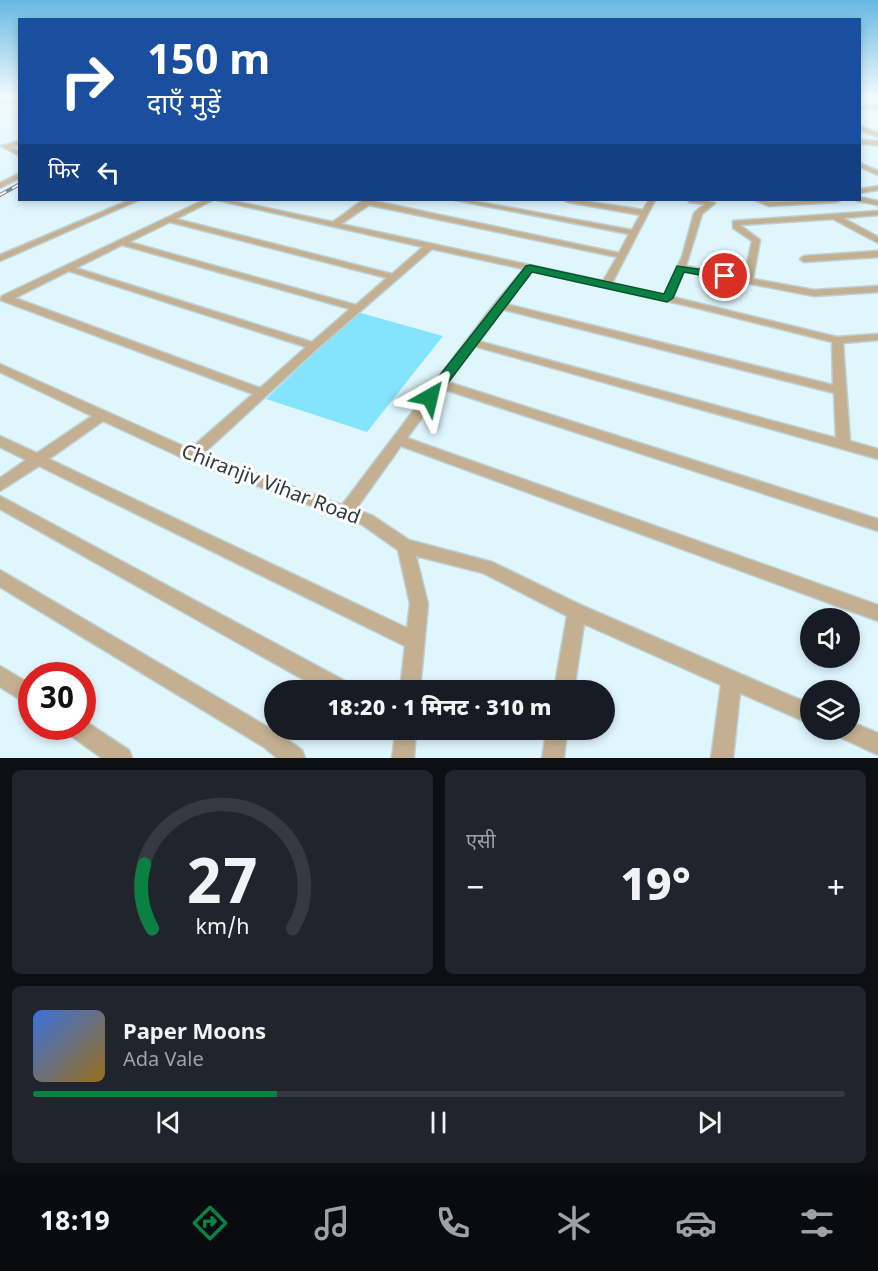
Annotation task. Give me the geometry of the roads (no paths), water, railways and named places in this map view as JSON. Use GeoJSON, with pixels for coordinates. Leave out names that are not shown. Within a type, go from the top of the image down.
{"type":"FeatureCollection","features":[{"type":"Feature","properties":{"kind":"street"},"geometry":{"type":"LineString","coordinates":[[861,142],[878,143]]}},
{"type":"Feature","properties":{"kind":"street"},"geometry":{"type":"LineString","coordinates":[[18,143],[4,146],[18,153]]}},
{"type":"Feature","properties":{"kind":"street"},"geometry":{"type":"LineString","coordinates":[[5,155],[18,154]]}},
{"type":"Feature","properties":{"kind":"street"},"geometry":{"type":"LineString","coordinates":[[861,165],[878,173]]}},
{"type":"Feature","properties":{"kind":"street"},"geometry":{"type":"LineString","coordinates":[[0,186],[18,176]]}},
{"type":"Feature","properties":{"kind":"street"},"geometry":{"type":"LineString","coordinates":[[862,189],[878,188]]}},
{"type":"Feature","properties":{"kind":"street"},"geometry":{"type":"LineString","coordinates":[[861,199],[878,203]]}},
{"type":"Feature","properties":{"kind":"street"},"geometry":{"type":"LineString","coordinates":[[0,258],[133,201]]}},
{"type":"Feature","properties":{"kind":"street"},"geometry":{"type":"LineString","coordinates":[[3,300],[207,201]]}},
{"type":"Feature","properties":{"kind":"street"},"geometry":{"type":"LineString","coordinates":[[225,201],[667,298],[837,340],[878,338]]}},
{"type":"Feature","properties":{"kind":"street"},"geometry":{"type":"LineString","coordinates":[[336,224],[368,201],[623,256]]}},
{"type":"Feature","properties":{"kind":"street"},"geometry":{"type":"LineString","coordinates":[[464,201],[635,233]]}},
{"type":"Feature","properties":{"kind":"street"},"geometry":{"type":"LineString","coordinates":[[574,201],[645,213]]}},
{"type":"Feature","properties":{"kind":"street"},"geometry":{"type":"LineString","coordinates":[[606,285],[651,201]]}},
{"type":"Feature","properties":{"kind":"street"},"geometry":{"type":"LineString","coordinates":[[667,298],[681,268],[698,213],[710,201]]}},
{"type":"Feature","properties":{"kind":"street"},"geometry":{"type":"LineString","coordinates":[[762,201],[770,204],[808,201]]}},
{"type":"Feature","properties":{"kind":"street"},"geometry":{"type":"LineString","coordinates":[[748,281],[756,240],[736,226],[736,223],[878,213]]}},
{"type":"Feature","properties":{"kind":"street"},"geometry":{"type":"LineString","coordinates":[[836,217],[878,240]]}},
{"type":"Feature","properties":{"kind":"street"},"geometry":{"type":"LineString","coordinates":[[168,219],[394,277]]}},
{"type":"Feature","properties":{"kind":"street"},"geometry":{"type":"LineString","coordinates":[[121,242],[357,308]]}},
{"type":"Feature","properties":{"kind":"street"},"geometry":{"type":"LineString","coordinates":[[192,456],[357,308],[430,246]]}},
{"type":"Feature","properties":{"kind":"street"},"geometry":{"type":"LineString","coordinates":[[804,259],[878,254]]}},
{"type":"Feature","properties":{"kind":"street"},"geometry":{"type":"LineString","coordinates":[[68,268],[314,346]]}},
{"type":"Feature","properties":{"kind":"street"},"geometry":{"type":"LineString","coordinates":[[345,512],[499,305],[530,268]]}},
{"type":"Feature","properties":{"kind":"street"},"geometry":{"type":"LineString","coordinates":[[681,268],[814,293],[878,289]]}},
{"type":"Feature","properties":{"kind":"street"},"geometry":{"type":"LineString","coordinates":[[3,300],[263,393]]}},
{"type":"Feature","properties":{"kind":"street"},"geometry":{"type":"LineString","coordinates":[[499,305],[839,390]]}},
{"type":"Feature","properties":{"kind":"street"},"geometry":{"type":"LineString","coordinates":[[837,340],[843,445]]}},
{"type":"Feature","properties":{"kind":"street"},"geometry":{"type":"LineString","coordinates":[[471,342],[878,454]]}},
{"type":"Feature","properties":{"kind":"street","name":"Chiranjiv Vihar Road"},"geometry":{"type":"LineString","coordinates":[[0,368],[192,456],[367,520],[405,546],[486,567],[577,612],[800,710]]}},
{"type":"Feature","properties":{"kind":"street"},"geometry":{"type":"LineString","coordinates":[[440,384],[878,525]]}},
{"type":"Feature","properties":{"kind":"street"},"geometry":{"type":"LineString","coordinates":[[0,485],[101,416]]}},
{"type":"Feature","properties":{"kind":"street"},"geometry":{"type":"LineString","coordinates":[[398,440],[878,613]]}},
{"type":"Feature","properties":{"kind":"street"},"geometry":{"type":"LineString","coordinates":[[0,441],[416,642]]}},
{"type":"Feature","properties":{"kind":"street"},"geometry":{"type":"LineString","coordinates":[[0,502],[324,680]]}},
{"type":"Feature","properties":{"kind":"street"},"geometry":{"type":"LineString","coordinates":[[405,546],[419,604],[411,680]]}},
{"type":"Feature","properties":{"kind":"street"},"geometry":{"type":"LineString","coordinates":[[0,578],[271,740],[283,755]]}},
{"type":"Feature","properties":{"kind":"street"},"geometry":{"type":"LineString","coordinates":[[566,680],[577,612]]}},
{"type":"Feature","properties":{"kind":"street"},"geometry":{"type":"LineString","coordinates":[[0,676],[18,688]]}},
{"type":"Feature","properties":{"kind":"street"},"geometry":{"type":"LineString","coordinates":[[722,758],[732,679]]}},
{"type":"Feature","properties":{"kind":"street"},"geometry":{"type":"LineString","coordinates":[[860,736],[878,744]]}},
{"type":"Feature","properties":{"kind":"street"},"geometry":{"type":"LineString","coordinates":[[95,740],[121,758]]}},
{"type":"Feature","properties":{"kind":"street"},"geometry":{"type":"LineString","coordinates":[[403,758],[405,740]]}},
{"type":"Feature","properties":{"kind":"street"},"geometry":{"type":"LineString","coordinates":[[553,758],[555,740]]}},
{"type":"Feature","properties":{"kind":"railway"},"geometry":{"type":"LineString","coordinates":[[0,195],[18,185]]}}]}
